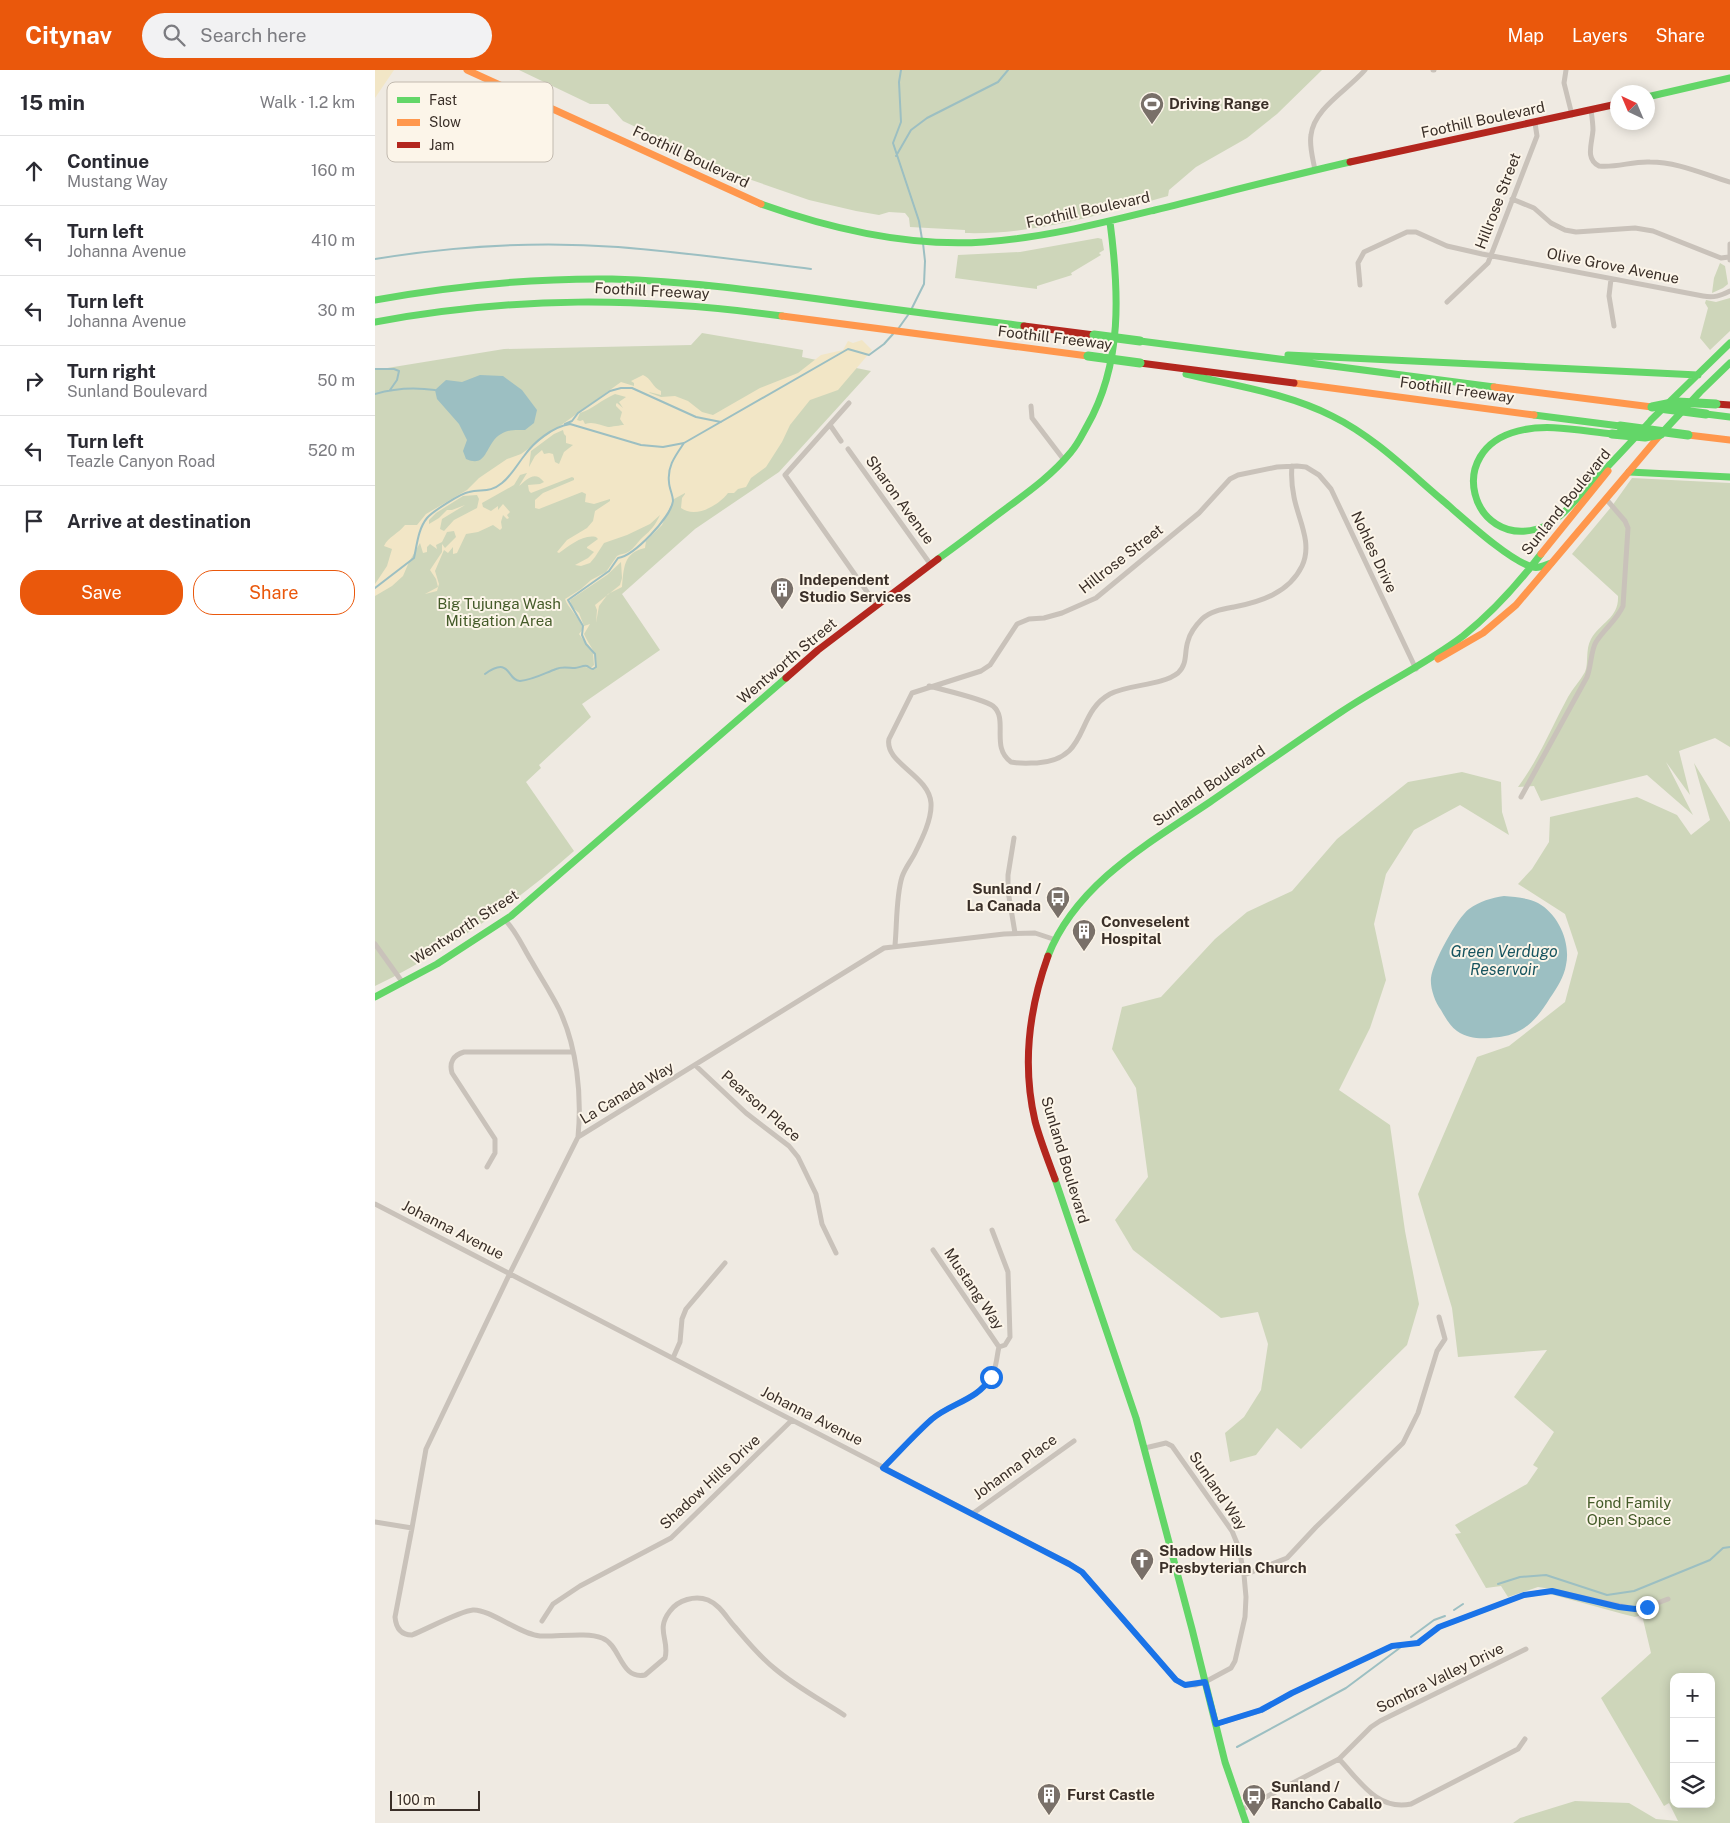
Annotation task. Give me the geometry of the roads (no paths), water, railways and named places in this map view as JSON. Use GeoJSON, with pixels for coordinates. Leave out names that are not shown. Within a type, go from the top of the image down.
{"type":"FeatureCollection","features":[{"type":"Feature","properties":{"kind":"main road","name":"Foothill Boulevard"},"geometry":{"type":"LineString","coordinates":[[467,70],[493,82]]}},
{"type":"Feature","properties":{"kind":"main road"},"geometry":{"type":"LineString","coordinates":[[1655,95],[1730,78]]}},
{"type":"Feature","properties":{"kind":"main road","name":"Foothill Boulevard"},"geometry":{"type":"LineString","coordinates":[[553,109],[762,205],[844,229],[895,237],[983,242],[1056,234],[1315,170],[1610,106]]}},
{"type":"Feature","properties":{"kind":"main road","name":"Wentworth Street"},"geometry":{"type":"LineString","coordinates":[[375,997],[437,964],[505,920],[533,898],[818,650],[1046,478],[1064,460],[1079,442],[1101,400],[1115,350],[1117,308],[1110,222]]}},
{"type":"Feature","properties":{"kind":"main road","name":"Foothill Freeway"},"geometry":{"type":"LineString","coordinates":[[375,300],[483,284],[551,280],[613,280],[708,285],[1730,417]]}},
{"type":"Feature","properties":{"kind":"main road","name":"Foothill Freeway"},"geometry":{"type":"LineString","coordinates":[[375,322],[485,306],[586,301],[689,305],[1730,440]]}},
{"type":"Feature","properties":{"kind":"main road","name":"Sunland Boulevard"},"geometry":{"type":"LineString","coordinates":[[1246,1823],[1225,1762],[1145,1448],[1035,1121],[1027,1057],[1031,1014],[1042,973],[1056,940],[1082,901],[1097,884],[1122,862],[1363,697],[1416,669],[1455,643],[1493,611],[1654,417],[1730,343]]}},
{"type":"Feature","properties":{"kind":"main road"},"geometry":{"type":"LineString","coordinates":[[1205,350],[1410,362],[1698,375]]}},
{"type":"Feature","properties":{"kind":"main road"},"geometry":{"type":"LineString","coordinates":[[1140,363],[1277,396],[1331,415],[1369,439],[1513,557],[1531,567],[1538,568],[1551,563]]}},
{"type":"Feature","properties":{"kind":"main road","name":"Sunland Boulevard"},"geometry":{"type":"LineString","coordinates":[[1416,669],[1460,648],[1489,628],[1516,605],[1699,392],[1730,363]]}},
{"type":"Feature","properties":{"kind":"main road"},"geometry":{"type":"LineString","coordinates":[[1652,407],[1677,402],[1730,405]]}},
{"type":"Feature","properties":{"kind":"main road"},"geometry":{"type":"LineString","coordinates":[[1654,417],[1571,504],[1553,520],[1537,529],[1521,532],[1504,528],[1489,519],[1477,505],[1473,488],[1474,466],[1484,449],[1499,437],[1518,430],[1545,429],[1611,434],[1645,437],[1669,433]]}},
{"type":"Feature","properties":{"kind":"main road"},"geometry":{"type":"LineString","coordinates":[[1629,472],[1730,477]]}},
{"type":"Feature","properties":{"kind":"street"},"geometry":{"type":"LineString","coordinates":[[1315,170],[1311,144],[1311,134],[1314,125],[1322,111],[1365,70]]}},
{"type":"Feature","properties":{"kind":"street"},"geometry":{"type":"LineString","coordinates":[[1566,70],[1564,83],[1572,115]]}},
{"type":"Feature","properties":{"kind":"street"},"geometry":{"type":"LineString","coordinates":[[1591,110],[1593,129],[1590,153],[1592,160],[1599,166],[1639,162],[1661,163],[1689,168],[1730,182]]}},
{"type":"Feature","properties":{"kind":"street","name":"Hillrose Street"},"geometry":{"type":"LineString","coordinates":[[1447,302],[1488,263],[1537,136],[1535,123]]}},
{"type":"Feature","properties":{"kind":"street"},"geometry":{"type":"LineString","coordinates":[[1512,199],[1534,208],[1551,223],[1565,230],[1577,232],[1635,228],[1653,231],[1721,258],[1730,259],[1730,244]]}},
{"type":"Feature","properties":{"kind":"street","name":"Olive Grove Avenue"},"geometry":{"type":"LineString","coordinates":[[1360,285],[1358,263],[1364,252],[1407,232],[1417,232],[1447,246],[1611,279],[1712,298],[1730,291]]}},
{"type":"Feature","properties":{"kind":"street"},"geometry":{"type":"LineString","coordinates":[[1611,279],[1609,296],[1614,326]]}},
{"type":"Feature","properties":{"kind":"street"},"geometry":{"type":"LineString","coordinates":[[849,403],[785,475],[877,606]]}},
{"type":"Feature","properties":{"kind":"street"},"geometry":{"type":"LineString","coordinates":[[1031,406],[1032,418],[1064,460]]}},
{"type":"Feature","properties":{"kind":"street"},"geometry":{"type":"LineString","coordinates":[[830,425],[841,441]]}},
{"type":"Feature","properties":{"kind":"street","name":"Sharon Avenue"},"geometry":{"type":"LineString","coordinates":[[848,449],[931,565]]}},
{"type":"Feature","properties":{"kind":"street"},"geometry":{"type":"LineString","coordinates":[[929,686],[983,701],[993,706],[999,714],[1001,752],[1011,762],[1048,762],[1064,756],[1074,746],[1102,700],[1121,690],[1159,681],[1178,673],[1185,662],[1186,647],[1190,636],[1203,618],[1217,611],[1268,598],[1283,589],[1297,575],[1305,560],[1305,536],[1294,498],[1292,466]]}},
{"type":"Feature","properties":{"kind":"street","name":"Hillrose Street"},"geometry":{"type":"LineString","coordinates":[[895,945],[902,877],[923,833],[931,808],[929,794],[924,785],[896,759],[889,750],[888,744],[889,738],[912,693],[929,686],[981,671],[990,665],[1017,624],[1029,619],[1044,618],[1062,613],[1096,598],[1199,513],[1230,479],[1238,475],[1292,466]]}},
{"type":"Feature","properties":{"kind":"street","name":"Nohles Drive"},"geometry":{"type":"LineString","coordinates":[[1292,466],[1313,470],[1325,480],[1331,489],[1416,669]]}},
{"type":"Feature","properties":{"kind":"street"},"geometry":{"type":"LineString","coordinates":[[1521,797],[1587,677],[1595,644],[1620,613],[1623,606],[1628,528],[1625,521],[1606,499]]}},
{"type":"Feature","properties":{"kind":"street"},"geometry":{"type":"LineString","coordinates":[[1014,838],[1008,875],[1008,891],[1015,933]]}},
{"type":"Feature","properties":{"kind":"street"},"geometry":{"type":"LineString","coordinates":[[505,920],[517,934],[559,1008],[567,1028],[573,1052],[581,1112],[578,1137]]}},
{"type":"Feature","properties":{"kind":"street","name":"La Canada Way"},"geometry":{"type":"LineString","coordinates":[[844,1715],[774,1668],[749,1644],[717,1605],[703,1598],[682,1601],[669,1612],[663,1628],[666,1650],[665,1658],[645,1675],[641,1676],[634,1675],[626,1669],[612,1645],[601,1637],[533,1635],[476,1610],[463,1613],[412,1635],[404,1634],[396,1626],[395,1617],[424,1454],[510,1273],[578,1137],[884,948],[895,945],[1015,933],[1041,934],[1056,940]]}},
{"type":"Feature","properties":{"kind":"street"},"geometry":{"type":"LineString","coordinates":[[375,944],[403,982]]}},
{"type":"Feature","properties":{"kind":"street"},"geometry":{"type":"LineString","coordinates":[[487,1167],[495,1153],[495,1139],[452,1073],[453,1059],[459,1053],[464,1052],[573,1052]]}},
{"type":"Feature","properties":{"kind":"street","name":"Pearson Place"},"geometry":{"type":"LineString","coordinates":[[695,1066],[746,1113],[789,1146],[798,1157],[817,1194],[822,1224],[835,1253]]}},
{"type":"Feature","properties":{"kind":"street","name":"Johanna Avenue"},"geometry":{"type":"LineString","coordinates":[[375,1204],[1082,1572],[1176,1680],[1185,1685],[1205,1682]]}},
{"type":"Feature","properties":{"kind":"street"},"geometry":{"type":"LineString","coordinates":[[992,1230],[1008,1272],[1009,1337],[1005,1345],[999,1347]]}},
{"type":"Feature","properties":{"kind":"street","name":"Mustang Way"},"geometry":{"type":"LineString","coordinates":[[883,1468],[932,1419],[979,1392],[987,1384],[995,1368],[999,1347],[933,1250]]}},
{"type":"Feature","properties":{"kind":"street"},"geometry":{"type":"LineString","coordinates":[[673,1358],[680,1342],[682,1319],[686,1309],[725,1263]]}},
{"type":"Feature","properties":{"kind":"street"},"geometry":{"type":"LineString","coordinates":[[1244,1575],[1287,1558],[1316,1527],[1403,1443],[1418,1413],[1437,1351],[1445,1339],[1439,1317]]}},
{"type":"Feature","properties":{"kind":"street","name":"Shadow Hills Drive"},"geometry":{"type":"LineString","coordinates":[[542,1621],[553,1604],[580,1586],[671,1538],[792,1420]]}},
{"type":"Feature","properties":{"kind":"street","name":"Johanna Place"},"geometry":{"type":"LineString","coordinates":[[971,1514],[1073,1441]]}},
{"type":"Feature","properties":{"kind":"street","name":"Sunland Way"},"geometry":{"type":"LineString","coordinates":[[1145,1448],[1166,1443],[1172,1446],[1232,1531],[1239,1548],[1246,1597],[1245,1618],[1235,1661],[1231,1668],[1205,1682]]}},
{"type":"Feature","properties":{"kind":"street"},"geometry":{"type":"LineString","coordinates":[[375,1522],[411,1528]]}},
{"type":"Feature","properties":{"kind":"street"},"geometry":{"type":"LineString","coordinates":[[1216,1724],[1261,1710],[1292,1693],[1392,1646],[1418,1643],[1439,1627],[1524,1595],[1552,1591],[1635,1609],[1647,1607],[1668,1599]]}},
{"type":"Feature","properties":{"kind":"street","name":"Sombra Valley Drive"},"geometry":{"type":"LineString","coordinates":[[1241,1810],[1339,1759],[1371,1727],[1380,1721],[1526,1649]]}},
{"type":"Feature","properties":{"kind":"street"},"geometry":{"type":"LineString","coordinates":[[1339,1759],[1375,1796],[1383,1802],[1401,1806],[1411,1804],[1518,1749],[1525,1739]]}},
{"type":"Feature","properties":{"kind":"water"},"geometry":{"type":"Polygon","coordinates":[[[480,375],[503,376],[522,390],[537,410],[534,423],[525,430],[504,432],[496,438],[483,458],[479,461],[473,461],[466,459],[463,451],[467,440],[459,424],[437,399],[435,390],[446,380],[462,382],[480,375]]]}},
{"type":"Feature","properties":{"kind":"water","name":"Green Verdugo Reservoir"},"geometry":{"type":"Polygon","coordinates":[[[1504,896],[1534,901],[1552,914],[1565,938],[1567,956],[1565,969],[1558,986],[1544,1008],[1524,1028],[1501,1037],[1469,1037],[1454,1029],[1448,1021],[1433,995],[1431,978],[1446,941],[1464,914],[1481,902],[1504,896]]]}},
{"type":"Feature","properties":{"kind":"waterway"},"geometry":{"type":"LineString","coordinates":[[901,70],[899,82],[901,122],[893,143],[919,221],[922,239]]}},
{"type":"Feature","properties":{"kind":"waterway"},"geometry":{"type":"LineString","coordinates":[[896,156],[911,130],[927,118],[998,82],[1008,70]]}},
{"type":"Feature","properties":{"kind":"waterway"},"geometry":{"type":"LineString","coordinates":[[912,308],[924,284],[925,261],[923,243]]}},
{"type":"Feature","properties":{"kind":"waterway"},"geometry":{"type":"LineString","coordinates":[[375,259],[435,251],[496,246],[588,245],[642,249],[811,269]]}},
{"type":"Feature","properties":{"kind":"waterway"},"geometry":{"type":"LineString","coordinates":[[898,329],[908,315]]}},
{"type":"Feature","properties":{"kind":"waterway"},"geometry":{"type":"LineString","coordinates":[[375,588],[414,558],[420,532],[424,522],[430,515],[465,493],[498,486],[508,477],[533,446],[557,428],[570,424],[641,445],[663,447],[684,443],[848,349],[869,355],[884,344],[893,334]]}},
{"type":"Feature","properties":{"kind":"waterway"},"geometry":{"type":"LineString","coordinates":[[375,369],[394,369],[399,371],[397,380],[390,390]]}},
{"type":"Feature","properties":{"kind":"waterway"},"geometry":{"type":"LineString","coordinates":[[565,424],[572,421],[578,413],[610,391],[621,388],[632,388],[696,417],[721,422]]}},
{"type":"Feature","properties":{"kind":"waterway"},"geometry":{"type":"LineString","coordinates":[[375,394],[390,390],[435,390]]}},
{"type":"Feature","properties":{"kind":"waterway"},"geometry":{"type":"LineString","coordinates":[[485,674],[500,667],[507,670],[516,680],[520,681],[561,668],[587,666],[593,669],[596,667],[595,654],[586,644],[582,635],[583,626],[568,600],[609,571],[618,558],[633,551],[659,526],[671,508],[673,501],[669,484],[669,471],[684,443]]}},
{"type":"Feature","properties":{"kind":"waterway"},"geometry":{"type":"LineString","coordinates":[[1498,1584],[1520,1577],[1546,1575],[1607,1595],[1634,1591],[1710,1560],[1723,1548],[1730,1547]]}},
{"type":"Feature","properties":{"kind":"waterway"},"geometry":{"type":"LineString","coordinates":[[1454,1610],[1463,1604]]}},
{"type":"Feature","properties":{"kind":"waterway"},"geometry":{"type":"LineString","coordinates":[[1411,1637],[1434,1620],[1445,1616]]}},
{"type":"Feature","properties":{"kind":"waterway"},"geometry":{"type":"LineString","coordinates":[[1237,1747],[1346,1688],[1401,1647]]}},
{"type":"Feature","properties":{"kind":"place","name":"Driving Range"},"geometry":{"type":"Point","coordinates":[1152,125]}},
{"type":"Feature","properties":{"kind":"place","name":"Independent Studio Services"},"geometry":{"type":"Point","coordinates":[782,610]}},
{"type":"Feature","properties":{"kind":"place","name":"Sunland / La Canada"},"geometry":{"type":"Point","coordinates":[1058,919]}},
{"type":"Feature","properties":{"kind":"place","name":"Conveselent Hospital"},"geometry":{"type":"Point","coordinates":[1084,952]}},
{"type":"Feature","properties":{"kind":"place","name":"Shadow Hills Presbyterian Church"},"geometry":{"type":"Point","coordinates":[1142,1581]}},
{"type":"Feature","properties":{"kind":"place","name":"Furst Castle"},"geometry":{"type":"Point","coordinates":[1049,1816]}},
{"type":"Feature","properties":{"kind":"place","name":"Sunland / Rancho Caballo"},"geometry":{"type":"Point","coordinates":[1254,1817]}},
{"type":"Feature","properties":{"kind":"park label","name":"Big Tujunga Wash Mitigation Area"},"geometry":{"type":"Point","coordinates":[499,612]}},
{"type":"Feature","properties":{"kind":"park label","name":"Fond Family Open Space"},"geometry":{"type":"Point","coordinates":[1629,1512]}}]}
